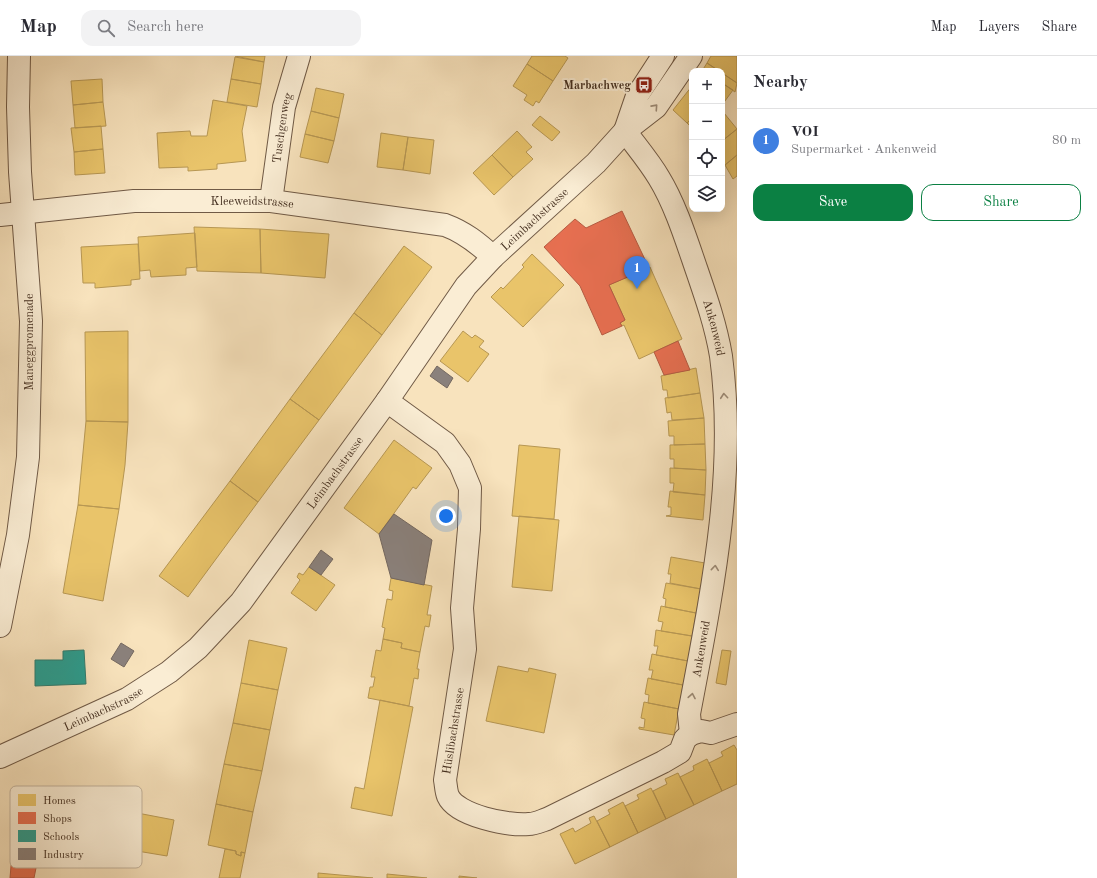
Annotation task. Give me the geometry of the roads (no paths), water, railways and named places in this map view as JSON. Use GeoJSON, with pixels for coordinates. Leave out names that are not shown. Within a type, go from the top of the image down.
{"type":"FeatureCollection","features":[{"type":"Feature","properties":{"kind":"street","name":"Maneggpromenade"},"geometry":{"type":"LineString","coordinates":[[0,626],[18,535],[28,456],[31,321],[27,252],[22,213],[18,107],[19,56]]}},
{"type":"Feature","properties":{"kind":"street","name":"Tuschgenweg"},"geometry":{"type":"LineString","coordinates":[[270,201],[284,107],[299,56]]}},
{"type":"Feature","properties":{"kind":"street","name":"Leimbachstrasse"},"geometry":{"type":"LineString","coordinates":[[625,131],[637,96],[663,56]]}},
{"type":"Feature","properties":{"kind":"street","name":"Leimbachstrasse"},"geometry":{"type":"LineString","coordinates":[[0,758],[127,699],[169,672],[198,648],[242,602],[387,401],[466,286],[492,256],[596,163],[625,131],[656,107],[691,56]]}},
{"type":"Feature","properties":{"kind":"street","name":"Ankenweid"},"geometry":{"type":"LineString","coordinates":[[625,131],[659,178],[685,234],[714,321],[721,357],[727,429],[726,473],[714,578],[689,714],[691,734]]}},
{"type":"Feature","properties":{"kind":"street","name":"Kleeweidstrasse"},"geometry":{"type":"LineString","coordinates":[[0,215],[134,201],[270,201],[445,225],[460,230],[492,256]]}},
{"type":"Feature","properties":{"kind":"street","name":"Hüslibachstrasse"},"geometry":{"type":"LineString","coordinates":[[387,401],[445,442],[460,464],[470,488],[469,529],[462,608],[465,650],[445,780],[448,796],[458,806],[475,816],[510,824],[530,824],[547,819],[680,752],[685,739],[691,734]]}},
{"type":"Feature","properties":{"kind":"street"},"geometry":{"type":"LineString","coordinates":[[691,734],[701,731],[711,733],[737,724]]}},
{"type":"Feature","properties":{"kind":"place","name":"Marbachweg"},"geometry":{"type":"Point","coordinates":[644,85]}},
{"type":"Feature","properties":{"kind":"place","name":"VOI"},"geometry":{"type":"Point","coordinates":[637,289]}}]}
